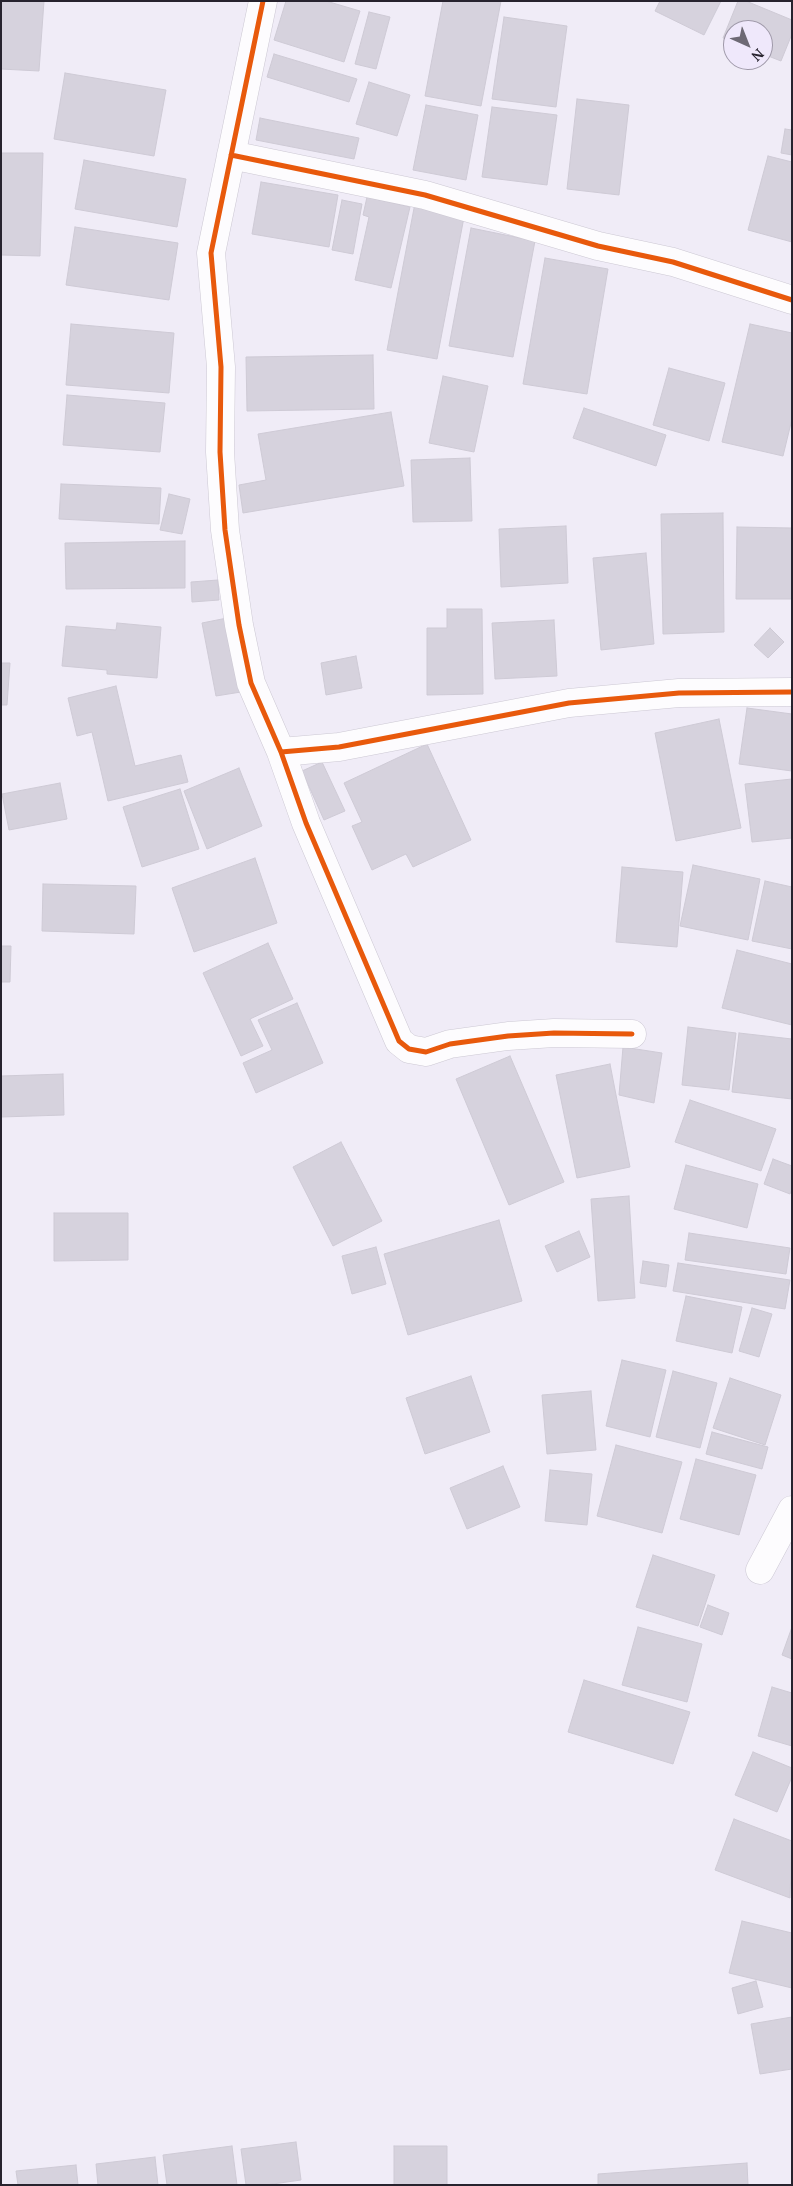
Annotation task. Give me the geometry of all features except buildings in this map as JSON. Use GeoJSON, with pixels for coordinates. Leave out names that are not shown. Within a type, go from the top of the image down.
{"type":"FeatureCollection","features":[{"type":"Feature","properties":{"kind":"street"},"geometry":{"type":"LineString","coordinates":[[263,1],[211,253],[221,367],[220,452],[224,530],[238,625],[251,683],[281,752],[306,823],[399,1041],[409,1049],[426,1052],[450,1044],[508,1036],[554,1033],[632,1034]]}},
{"type":"Feature","properties":{"kind":"street"},"geometry":{"type":"LineString","coordinates":[[231,155],[425,195],[598,246],[672,262],[792,300]]}},
{"type":"Feature","properties":{"kind":"street"},"geometry":{"type":"LineString","coordinates":[[281,752],[338,747],[569,703],[679,693],[792,692]]}},
{"type":"Feature","properties":{"kind":"street"},"geometry":{"type":"LineString","coordinates":[[760,1570],[792,1510]]}},
{"type":"Feature","properties":{"kind":"cycle path"},"geometry":{"type":"LineString","coordinates":[[263,1],[211,253],[221,367],[220,452],[225,530],[239,625],[251,683],[281,752],[306,823],[399,1041],[409,1049],[426,1052],[450,1044],[508,1036],[554,1033],[632,1034]]}},
{"type":"Feature","properties":{"kind":"cycle path"},"geometry":{"type":"LineString","coordinates":[[231,155],[425,195],[598,246],[673,262],[792,300]]}},
{"type":"Feature","properties":{"kind":"cycle path"},"geometry":{"type":"LineString","coordinates":[[281,752],[339,747],[569,703],[679,693],[792,692]]}}]}
